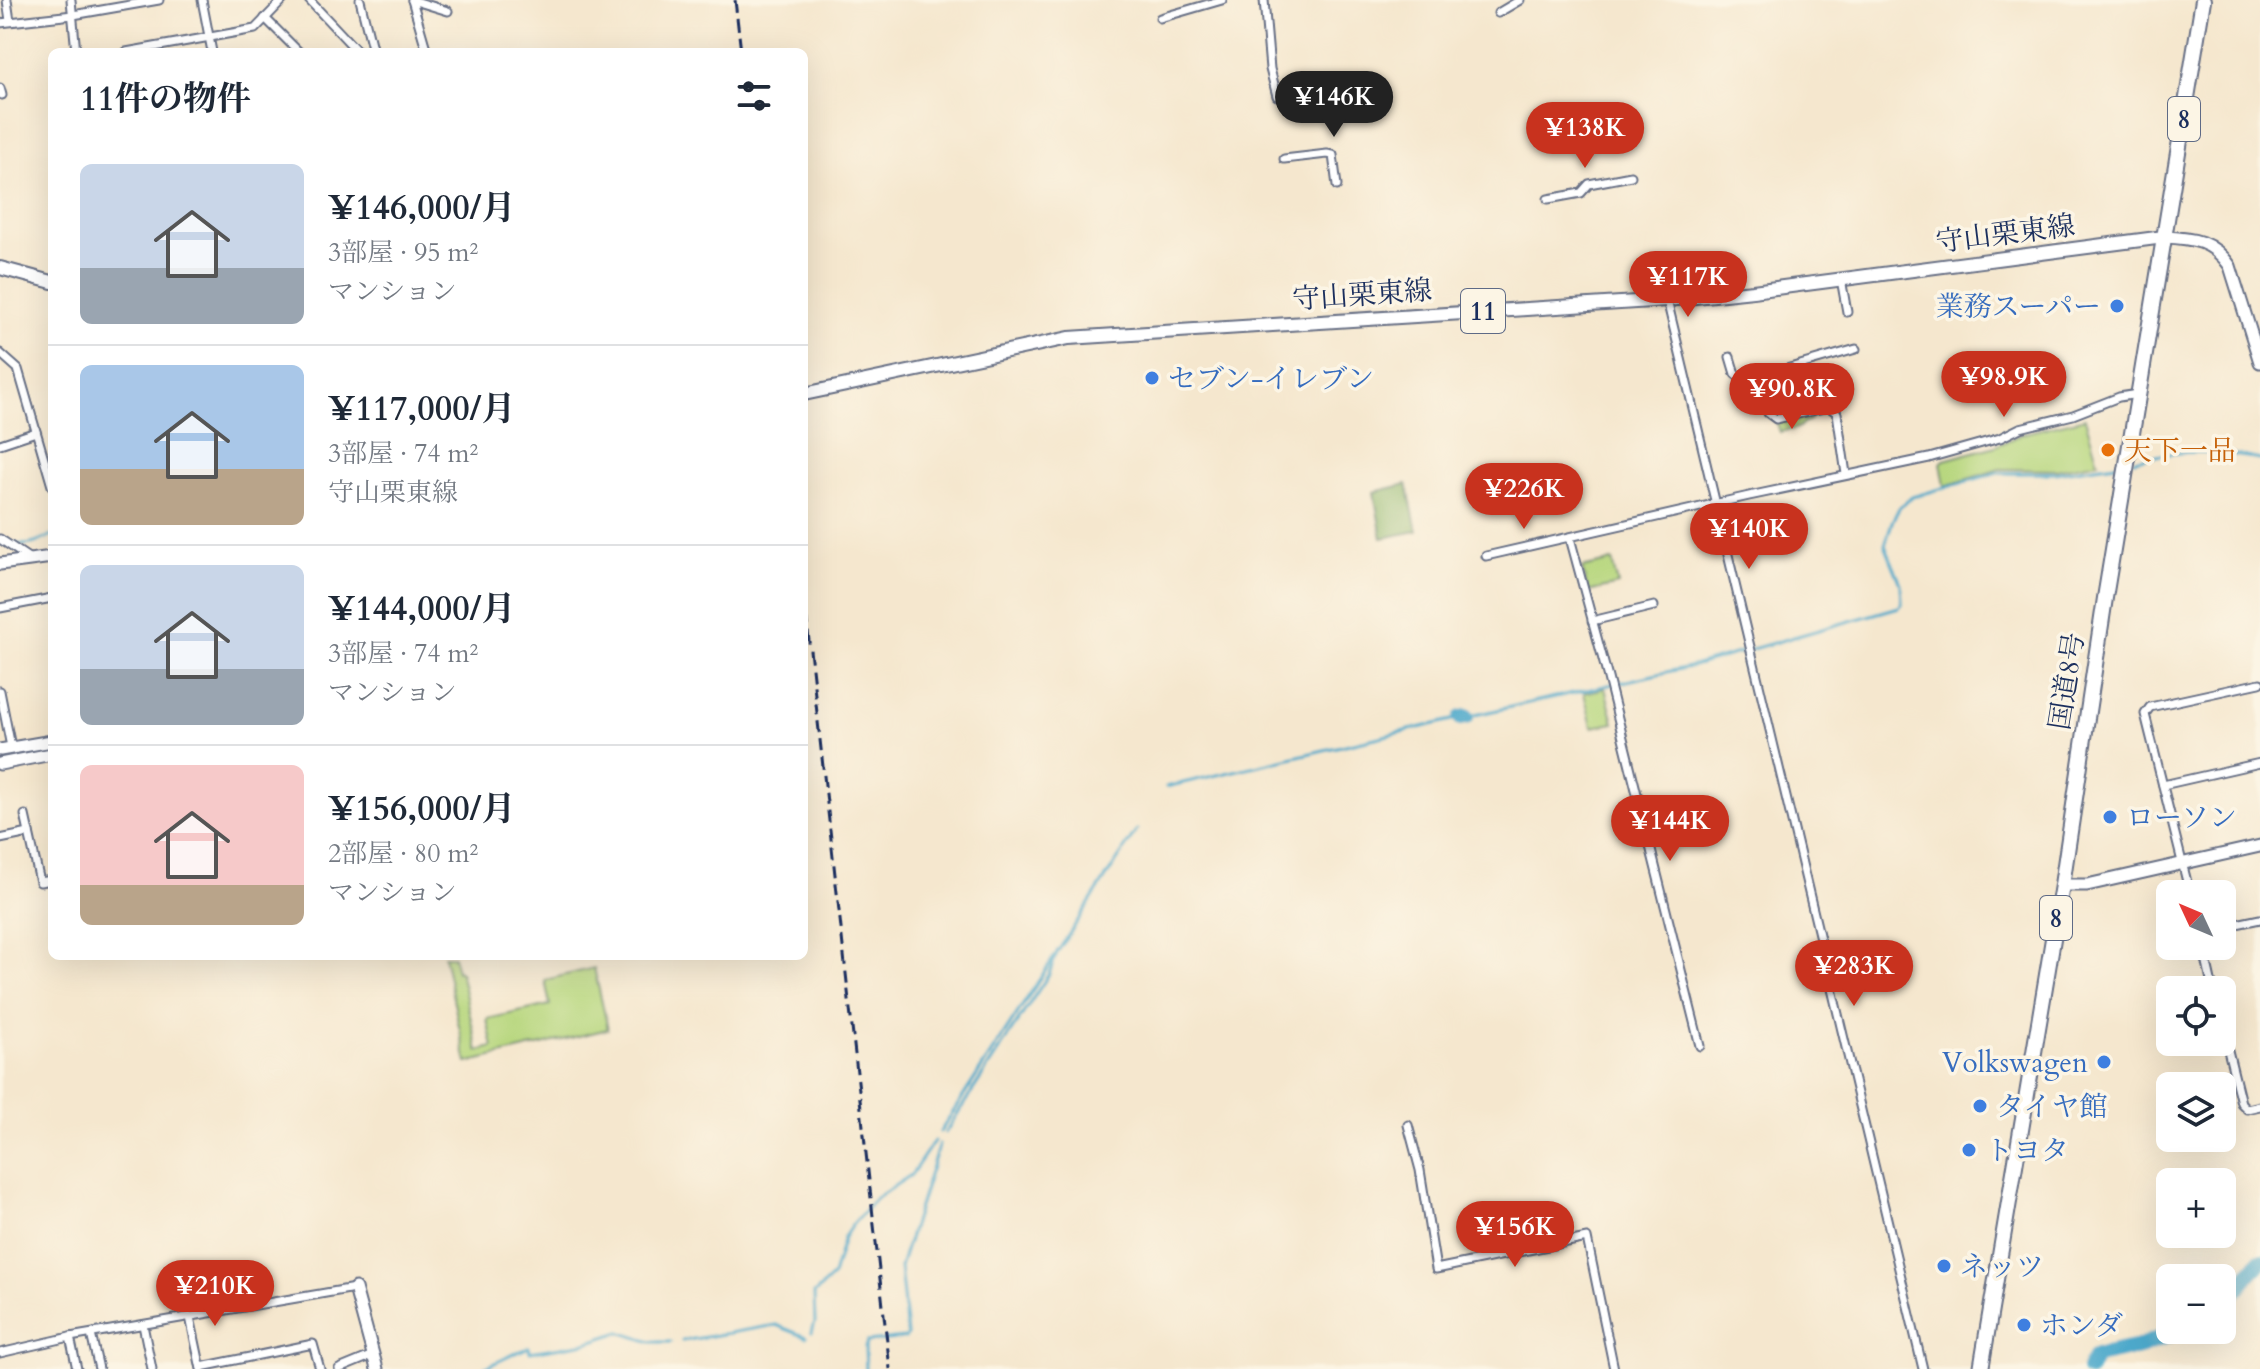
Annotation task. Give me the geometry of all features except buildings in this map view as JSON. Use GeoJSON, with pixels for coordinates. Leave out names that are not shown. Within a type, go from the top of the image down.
{"type":"FeatureCollection","features":[{"type":"Feature","properties":{"kind":"highway","name":"国道8号"},"geometry":{"type":"LineString","coordinates":[[1981,1369],[2062,885],[2102,614],[2203,0]]}},
{"type":"Feature","properties":{"kind":"main road","name":"守山栗東線"},"geometry":{"type":"LineString","coordinates":[[808,393],[1069,338],[1667,300],[2164,237]]}},
{"type":"Feature","properties":{"kind":"main road"},"geometry":{"type":"LineString","coordinates":[[0,268],[48,281]]}},
{"type":"Feature","properties":{"kind":"street"},"geometry":{"type":"LineString","coordinates":[[7,0],[10,21]]}},
{"type":"Feature","properties":{"kind":"street"},"geometry":{"type":"LineString","coordinates":[[71,0],[76,48]]}},
{"type":"Feature","properties":{"kind":"street"},"geometry":{"type":"LineString","coordinates":[[0,23],[73,15],[159,0]]}},
{"type":"Feature","properties":{"kind":"street"},"geometry":{"type":"LineString","coordinates":[[202,0],[211,48]]}},
{"type":"Feature","properties":{"kind":"street"},"geometry":{"type":"LineString","coordinates":[[148,48],[255,29],[283,0]]}},
{"type":"Feature","properties":{"kind":"street"},"geometry":{"type":"LineString","coordinates":[[309,0],[354,48]]}},
{"type":"Feature","properties":{"kind":"street"},"geometry":{"type":"LineString","coordinates":[[360,0],[372,48]]}},
{"type":"Feature","properties":{"kind":"street"},"geometry":{"type":"LineString","coordinates":[[412,0],[448,11]]}},
{"type":"Feature","properties":{"kind":"street"},"geometry":{"type":"LineString","coordinates":[[412,0],[426,48]]}},
{"type":"Feature","properties":{"kind":"street"},"geometry":{"type":"LineString","coordinates":[[1160,18],[1222,0]]}},
{"type":"Feature","properties":{"kind":"street"},"geometry":{"type":"LineString","coordinates":[[1264,0],[1270,69],[1277,96]]}},
{"type":"Feature","properties":{"kind":"street"},"geometry":{"type":"LineString","coordinates":[[1498,13],[1520,0]]}},
{"type":"Feature","properties":{"kind":"street"},"geometry":{"type":"LineString","coordinates":[[265,18],[295,48]]}},
{"type":"Feature","properties":{"kind":"street"},"geometry":{"type":"LineString","coordinates":[[1284,159],[1333,155],[1337,186]]}},
{"type":"Feature","properties":{"kind":"street"},"geometry":{"type":"LineString","coordinates":[[1548,199],[1581,193],[1589,184],[1631,176]]}},
{"type":"Feature","properties":{"kind":"street"},"geometry":{"type":"LineString","coordinates":[[2164,237],[2200,240],[2221,252],[2230,266],[2260,362]]}},
{"type":"Feature","properties":{"kind":"street"},"geometry":{"type":"LineString","coordinates":[[1841,279],[1847,312]]}},
{"type":"Feature","properties":{"kind":"street"},"geometry":{"type":"LineString","coordinates":[[1667,300],[1923,1369]]}},
{"type":"Feature","properties":{"kind":"street"},"geometry":{"type":"LineString","coordinates":[[1730,357],[1735,374],[1744,381],[1856,349]]}},
{"type":"Feature","properties":{"kind":"street"},"geometry":{"type":"LineString","coordinates":[[0,353],[18,369],[48,472]]}},
{"type":"Feature","properties":{"kind":"street"},"geometry":{"type":"LineString","coordinates":[[1758,377],[1768,413],[1776,419],[1829,407],[1837,413],[1846,474]]}},
{"type":"Feature","properties":{"kind":"street"},"geometry":{"type":"LineString","coordinates":[[1486,556],[1976,445],[2020,428],[2140,393]]}},
{"type":"Feature","properties":{"kind":"street"},"geometry":{"type":"LineString","coordinates":[[0,444],[36,432]]}},
{"type":"Feature","properties":{"kind":"street"},"geometry":{"type":"LineString","coordinates":[[1570,538],[1610,684],[1700,1046]]}},
{"type":"Feature","properties":{"kind":"street"},"geometry":{"type":"LineString","coordinates":[[0,539],[32,560]]}},
{"type":"Feature","properties":{"kind":"street"},"geometry":{"type":"LineString","coordinates":[[0,564],[48,558]]}},
{"type":"Feature","properties":{"kind":"street"},"geometry":{"type":"LineString","coordinates":[[0,608],[48,599]]}},
{"type":"Feature","properties":{"kind":"street"},"geometry":{"type":"LineString","coordinates":[[1592,621],[1654,606]]}},
{"type":"Feature","properties":{"kind":"street"},"geometry":{"type":"LineString","coordinates":[[2186,880],[2145,714],[2150,707],[2260,683]]}},
{"type":"Feature","properties":{"kind":"street"},"geometry":{"type":"LineString","coordinates":[[0,691],[6,748],[48,742]]}},
{"type":"Feature","properties":{"kind":"street"},"geometry":{"type":"LineString","coordinates":[[0,764],[48,755]]}},
{"type":"Feature","properties":{"kind":"street"},"geometry":{"type":"LineString","coordinates":[[2163,785],[2260,763]]}},
{"type":"Feature","properties":{"kind":"street"},"geometry":{"type":"LineString","coordinates":[[25,815],[40,882],[48,881]]}},
{"type":"Feature","properties":{"kind":"street"},"geometry":{"type":"LineString","coordinates":[[0,839],[29,833]]}},
{"type":"Feature","properties":{"kind":"street"},"geometry":{"type":"LineString","coordinates":[[2062,885],[2087,885],[2260,846]]}},
{"type":"Feature","properties":{"kind":"street"},"geometry":{"type":"LineString","coordinates":[[2236,924],[2260,919]]}},
{"type":"Feature","properties":{"kind":"street"},"geometry":{"type":"LineString","coordinates":[[2229,1056],[2241,1103],[2247,1109],[2260,1106]]}},
{"type":"Feature","properties":{"kind":"street"},"geometry":{"type":"LineString","coordinates":[[1408,1125],[1420,1170],[1436,1269],[1587,1238],[1614,1369]]}},
{"type":"Feature","properties":{"kind":"street"},"geometry":{"type":"LineString","coordinates":[[0,1353],[70,1337],[355,1288],[377,1369]]}},
{"type":"Feature","properties":{"kind":"street"},"geometry":{"type":"LineString","coordinates":[[190,1317],[201,1368],[313,1344],[320,1369]]}},
{"type":"Feature","properties":{"kind":"street"},"geometry":{"type":"LineString","coordinates":[[143,1325],[152,1369]]}},
{"type":"Feature","properties":{"kind":"street"},"geometry":{"type":"LineString","coordinates":[[91,1334],[99,1369]]}},
{"type":"Feature","properties":{"kind":"street"},"geometry":{"type":"LineString","coordinates":[[70,1337],[77,1369]]}},
{"type":"Feature","properties":{"kind":"street"},"geometry":{"type":"LineString","coordinates":[[339,1369],[373,1355]]}},
{"type":"Feature","properties":{"kind":"green space"},"geometry":{"type":"Polygon","coordinates":[[[1810,415],[1811,419],[1797,428],[1780,432],[1777,423],[1810,415]]]}},
{"type":"Feature","properties":{"kind":"green space"},"geometry":{"type":"Polygon","coordinates":[[[2085,418],[2098,462],[2056,470],[2000,469],[1945,486],[1941,463],[1944,460],[1996,446],[2021,434],[2085,418]]]}},
{"type":"Feature","properties":{"kind":"green space"},"geometry":{"type":"Polygon","coordinates":[[[1407,484],[1417,531],[1382,538],[1374,492],[1407,484]]]}},
{"type":"Feature","properties":{"kind":"green space"},"geometry":{"type":"Polygon","coordinates":[[[1612,561],[1618,585],[1588,592],[1582,568],[1612,561]]]}},
{"type":"Feature","properties":{"kind":"green space"},"geometry":{"type":"Polygon","coordinates":[[[1605,688],[1614,723],[1592,727],[1584,693],[1605,688]]]}},
{"type":"Feature","properties":{"kind":"green space"},"geometry":{"type":"Polygon","coordinates":[[[445,960],[454,960],[457,971],[460,971],[478,1051],[493,1047],[487,1019],[550,1005],[545,980],[594,968],[608,1029],[467,1063],[445,960]]]}},
{"type":"Feature","properties":{"kind":"waterway"},"geometry":{"type":"LineString","coordinates":[[2134,460],[2197,452],[2260,460]]}},
{"type":"Feature","properties":{"kind":"waterway"},"geometry":{"type":"LineString","coordinates":[[1466,717],[1689,667],[1899,607],[1902,604],[1901,584],[1885,545],[1899,508],[1912,497],[1996,473],[2055,473],[2122,463]]}},
{"type":"Feature","properties":{"kind":"waterway"},"geometry":{"type":"LineString","coordinates":[[11,543],[32,544],[48,537]]}},
{"type":"Feature","properties":{"kind":"waterway"},"geometry":{"type":"LineString","coordinates":[[1461,718],[1466,717]]}},
{"type":"Feature","properties":{"kind":"waterway"},"geometry":{"type":"LineString","coordinates":[[1166,787],[1461,718]]}},
{"type":"Feature","properties":{"kind":"waterway"},"geometry":{"type":"LineString","coordinates":[[940,1132],[1137,830]]}},
{"type":"Feature","properties":{"kind":"waterway"},"geometry":{"type":"LineString","coordinates":[[945,1133],[1049,974],[1058,950]]}},
{"type":"Feature","properties":{"kind":"waterway"},"geometry":{"type":"LineString","coordinates":[[812,1332],[815,1322],[814,1294],[833,1276],[844,1237],[876,1198],[911,1175],[934,1141]]}},
{"type":"Feature","properties":{"kind":"waterway"},"geometry":{"type":"LineString","coordinates":[[866,1369],[867,1342],[905,1338],[907,1335],[900,1267],[939,1144]]}},
{"type":"Feature","properties":{"kind":"waterway"},"geometry":{"type":"LineString","coordinates":[[2236,1290],[2260,1261]]}},
{"type":"Feature","properties":{"kind":"waterway"},"geometry":{"type":"LineString","coordinates":[[682,1341],[776,1325],[806,1337]]}},
{"type":"Feature","properties":{"kind":"waterway"},"geometry":{"type":"LineString","coordinates":[[482,1369],[529,1347],[530,1352],[586,1343],[620,1332],[651,1342],[671,1342]]}},
{"type":"Feature","properties":{"kind":"waterway"},"geometry":{"type":"LineString","coordinates":[[2089,1369],[2096,1356],[2156,1340]]}},
{"type":"Feature","properties":{"kind":"railway"},"geometry":{"type":"LineString","coordinates":[[735,0],[741,48]]}},
{"type":"Feature","properties":{"kind":"railway"},"geometry":{"type":"LineString","coordinates":[[808,632],[890,1369]]}},
{"type":"Feature","properties":{"kind":"place","name":"業務スーパー"},"geometry":{"type":"Point","coordinates":[2117,306]}},
{"type":"Feature","properties":{"kind":"place","name":"セブン-イレブン"},"geometry":{"type":"Point","coordinates":[1152,378]}},
{"type":"Feature","properties":{"kind":"place","name":"天下一品"},"geometry":{"type":"Point","coordinates":[2108,450]}},
{"type":"Feature","properties":{"kind":"place","name":"ローソン"},"geometry":{"type":"Point","coordinates":[2110,817]}},
{"type":"Feature","properties":{"kind":"place","name":"Volkswagen"},"geometry":{"type":"Point","coordinates":[2104,1062]}},
{"type":"Feature","properties":{"kind":"place","name":"タイヤ館"},"geometry":{"type":"Point","coordinates":[1980,1106]}},
{"type":"Feature","properties":{"kind":"place","name":"トヨタ"},"geometry":{"type":"Point","coordinates":[1969,1150]}},
{"type":"Feature","properties":{"kind":"place","name":"ネッツ"},"geometry":{"type":"Point","coordinates":[1944,1266]}},
{"type":"Feature","properties":{"kind":"place","name":"ホンダ"},"geometry":{"type":"Point","coordinates":[2024,1325]}}]}
